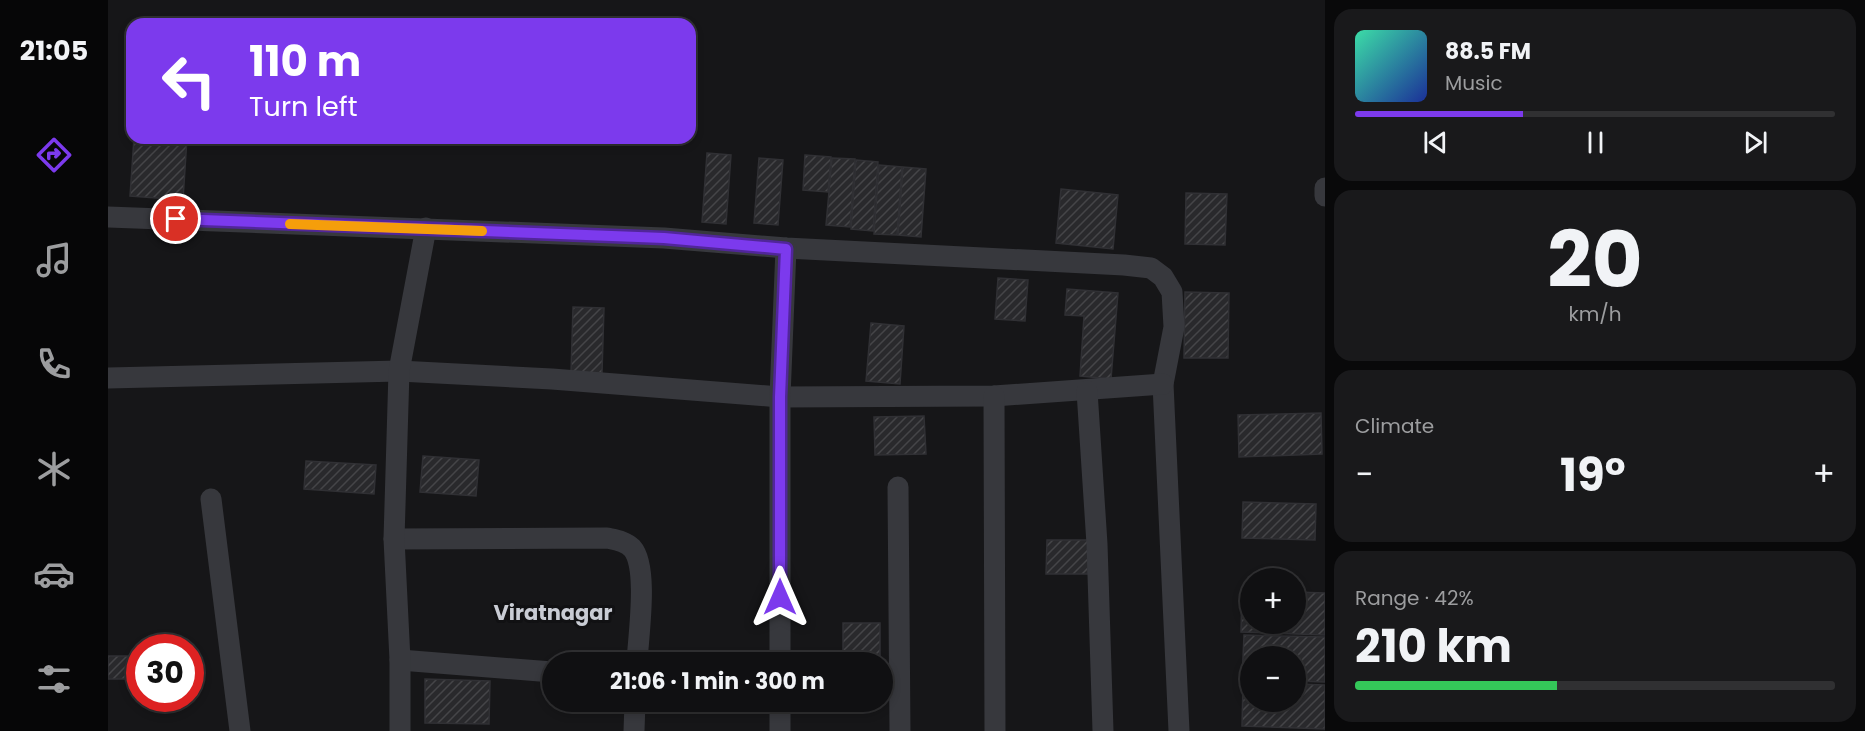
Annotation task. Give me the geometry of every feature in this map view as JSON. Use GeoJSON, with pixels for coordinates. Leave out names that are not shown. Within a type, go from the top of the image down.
{"type":"FeatureCollection","features":[{"type":"Feature","properties":{"kind":"street"},"geometry":{"type":"LineString","coordinates":[[1325,188],[1325,196]]}},
{"type":"Feature","properties":{"kind":"street"},"geometry":{"type":"LineString","coordinates":[[108,217],[664,238],[786,249],[1151,268],[1163,277],[1172,292],[1174,327],[1163,384],[1179,731]]}},
{"type":"Feature","properties":{"kind":"street"},"geometry":{"type":"LineString","coordinates":[[400,731],[400,660],[394,539],[399,371],[426,228]]}},
{"type":"Feature","properties":{"kind":"street"},"geometry":{"type":"LineString","coordinates":[[780,652],[780,397],[786,249]]}},
{"type":"Feature","properties":{"kind":"street"},"geometry":{"type":"LineString","coordinates":[[108,378],[399,371],[552,379],[780,397],[994,396],[1163,384]]}},
{"type":"Feature","properties":{"kind":"street"},"geometry":{"type":"LineString","coordinates":[[1088,391],[1103,731]]}},
{"type":"Feature","properties":{"kind":"street"},"geometry":{"type":"LineString","coordinates":[[994,396],[996,731]]}},
{"type":"Feature","properties":{"kind":"street"},"geometry":{"type":"LineString","coordinates":[[898,487],[900,731]]}},
{"type":"Feature","properties":{"kind":"street"},"geometry":{"type":"LineString","coordinates":[[211,499],[240,731]]}},
{"type":"Feature","properties":{"kind":"street"},"geometry":{"type":"LineString","coordinates":[[394,539],[607,538],[623,541],[633,549],[642,577],[638,652]]}},
{"type":"Feature","properties":{"kind":"street"},"geometry":{"type":"LineString","coordinates":[[400,660],[542,671]]}},
{"type":"Feature","properties":{"kind":"street"},"geometry":{"type":"LineString","coordinates":[[634,731],[635,712]]}},
{"type":"Feature","properties":{"kind":"street"},"geometry":{"type":"LineString","coordinates":[[780,712],[780,731]]}},
{"type":"Feature","properties":{"kind":"building"},"geometry":{"type":"Polygon","coordinates":[[[134,144],[187,144],[183,200],[130,196],[134,144]]]}},
{"type":"Feature","properties":{"kind":"building"},"geometry":{"type":"Polygon","coordinates":[[[707,153],[731,155],[726,224],[702,222],[707,153]]]}},
{"type":"Feature","properties":{"kind":"building"},"geometry":{"type":"Polygon","coordinates":[[[805,155],[831,157],[828,192],[803,190],[805,155]]]}},
{"type":"Feature","properties":{"kind":"building"},"geometry":{"type":"Polygon","coordinates":[[[759,158],[783,160],[778,225],[754,223],[759,158]]]}},
{"type":"Feature","properties":{"kind":"building"},"geometry":{"type":"Polygon","coordinates":[[[832,158],[855,159],[850,227],[826,225],[832,158]]]}},
{"type":"Feature","properties":{"kind":"building"},"geometry":{"type":"Polygon","coordinates":[[[856,160],[878,162],[873,231],[851,229],[856,160]]]}},
{"type":"Feature","properties":{"kind":"building"},"geometry":{"type":"Polygon","coordinates":[[[879,165],[902,167],[897,235],[874,234],[879,165]]]}},
{"type":"Feature","properties":{"kind":"building"},"geometry":{"type":"Polygon","coordinates":[[[903,167],[926,169],[921,237],[898,235],[903,167]]]}},
{"type":"Feature","properties":{"kind":"building"},"geometry":{"type":"Polygon","coordinates":[[[1061,189],[1118,195],[1113,249],[1056,243],[1061,189]]]}},
{"type":"Feature","properties":{"kind":"building"},"geometry":{"type":"Polygon","coordinates":[[[1186,193],[1227,194],[1225,245],[1185,244],[1186,193]]]}},
{"type":"Feature","properties":{"kind":"building"},"geometry":{"type":"Polygon","coordinates":[[[998,278],[1028,280],[1025,321],[995,319],[998,278]]]}},
{"type":"Feature","properties":{"kind":"building"},"geometry":{"type":"Polygon","coordinates":[[[1067,289],[1118,293],[1111,379],[1080,376],[1084,316],[1065,315],[1067,289]]]}},
{"type":"Feature","properties":{"kind":"building"},"geometry":{"type":"Polygon","coordinates":[[[1185,292],[1229,293],[1228,358],[1184,358],[1185,292]]]}},
{"type":"Feature","properties":{"kind":"building"},"geometry":{"type":"Polygon","coordinates":[[[573,307],[604,308],[602,373],[571,372],[573,307]]]}},
{"type":"Feature","properties":{"kind":"building"},"geometry":{"type":"Polygon","coordinates":[[[871,323],[904,326],[900,384],[866,381],[871,323]]]}},
{"type":"Feature","properties":{"kind":"building"},"geometry":{"type":"Polygon","coordinates":[[[1321,413],[1322,454],[1239,457],[1238,415],[1321,413]]]}},
{"type":"Feature","properties":{"kind":"building"},"geometry":{"type":"Polygon","coordinates":[[[924,416],[926,454],[875,455],[874,417],[924,416]]]}},
{"type":"Feature","properties":{"kind":"building"},"geometry":{"type":"Polygon","coordinates":[[[423,456],[479,460],[476,496],[420,492],[423,456]]]}},
{"type":"Feature","properties":{"kind":"building"},"geometry":{"type":"Polygon","coordinates":[[[306,461],[376,465],[374,494],[304,489],[306,461]]]}},
{"type":"Feature","properties":{"kind":"building"},"geometry":{"type":"Polygon","coordinates":[[[1243,502],[1316,504],[1315,540],[1242,538],[1243,502]]]}},
{"type":"Feature","properties":{"kind":"building"},"geometry":{"type":"Polygon","coordinates":[[[1047,540],[1088,540],[1088,574],[1046,574],[1047,540]]]}},
{"type":"Feature","properties":{"kind":"building"},"geometry":{"type":"Polygon","coordinates":[[[1306,592],[1325,593],[1325,635],[1297,634],[1306,634],[1306,592]]]}},
{"type":"Feature","properties":{"kind":"building"},"geometry":{"type":"Polygon","coordinates":[[[843,623],[880,623],[880,652],[843,652],[843,623]]]}},
{"type":"Feature","properties":{"kind":"building"},"geometry":{"type":"Polygon","coordinates":[[[1244,635],[1325,637],[1325,682],[1306,681],[1306,646],[1244,646],[1244,635]]]}},
{"type":"Feature","properties":{"kind":"building"},"geometry":{"type":"Polygon","coordinates":[[[108,656],[126,656],[126,679],[108,679],[108,656]]]}},
{"type":"Feature","properties":{"kind":"building"},"geometry":{"type":"Polygon","coordinates":[[[425,679],[490,681],[489,724],[425,723],[425,679]]]}},
{"type":"Feature","properties":{"kind":"building"},"geometry":{"type":"Polygon","coordinates":[[[1306,684],[1325,685],[1325,729],[1242,726],[1242,712],[1306,712],[1306,684]]]}},
{"type":"Feature","properties":{"kind":"slow traffic"},"geometry":{"type":"LineString","coordinates":[[290,224],[482,231]]}},
{"type":"Feature","properties":{"kind":"district","name":"Viratnagar"},"geometry":{"type":"Point","coordinates":[553,612]}},
{"type":"Feature","properties":{"kind":"route"},"geometry":{"type":"LineString","coordinates":[[176,219],[664,238],[786,249],[780,397],[780,597]]}}]}
